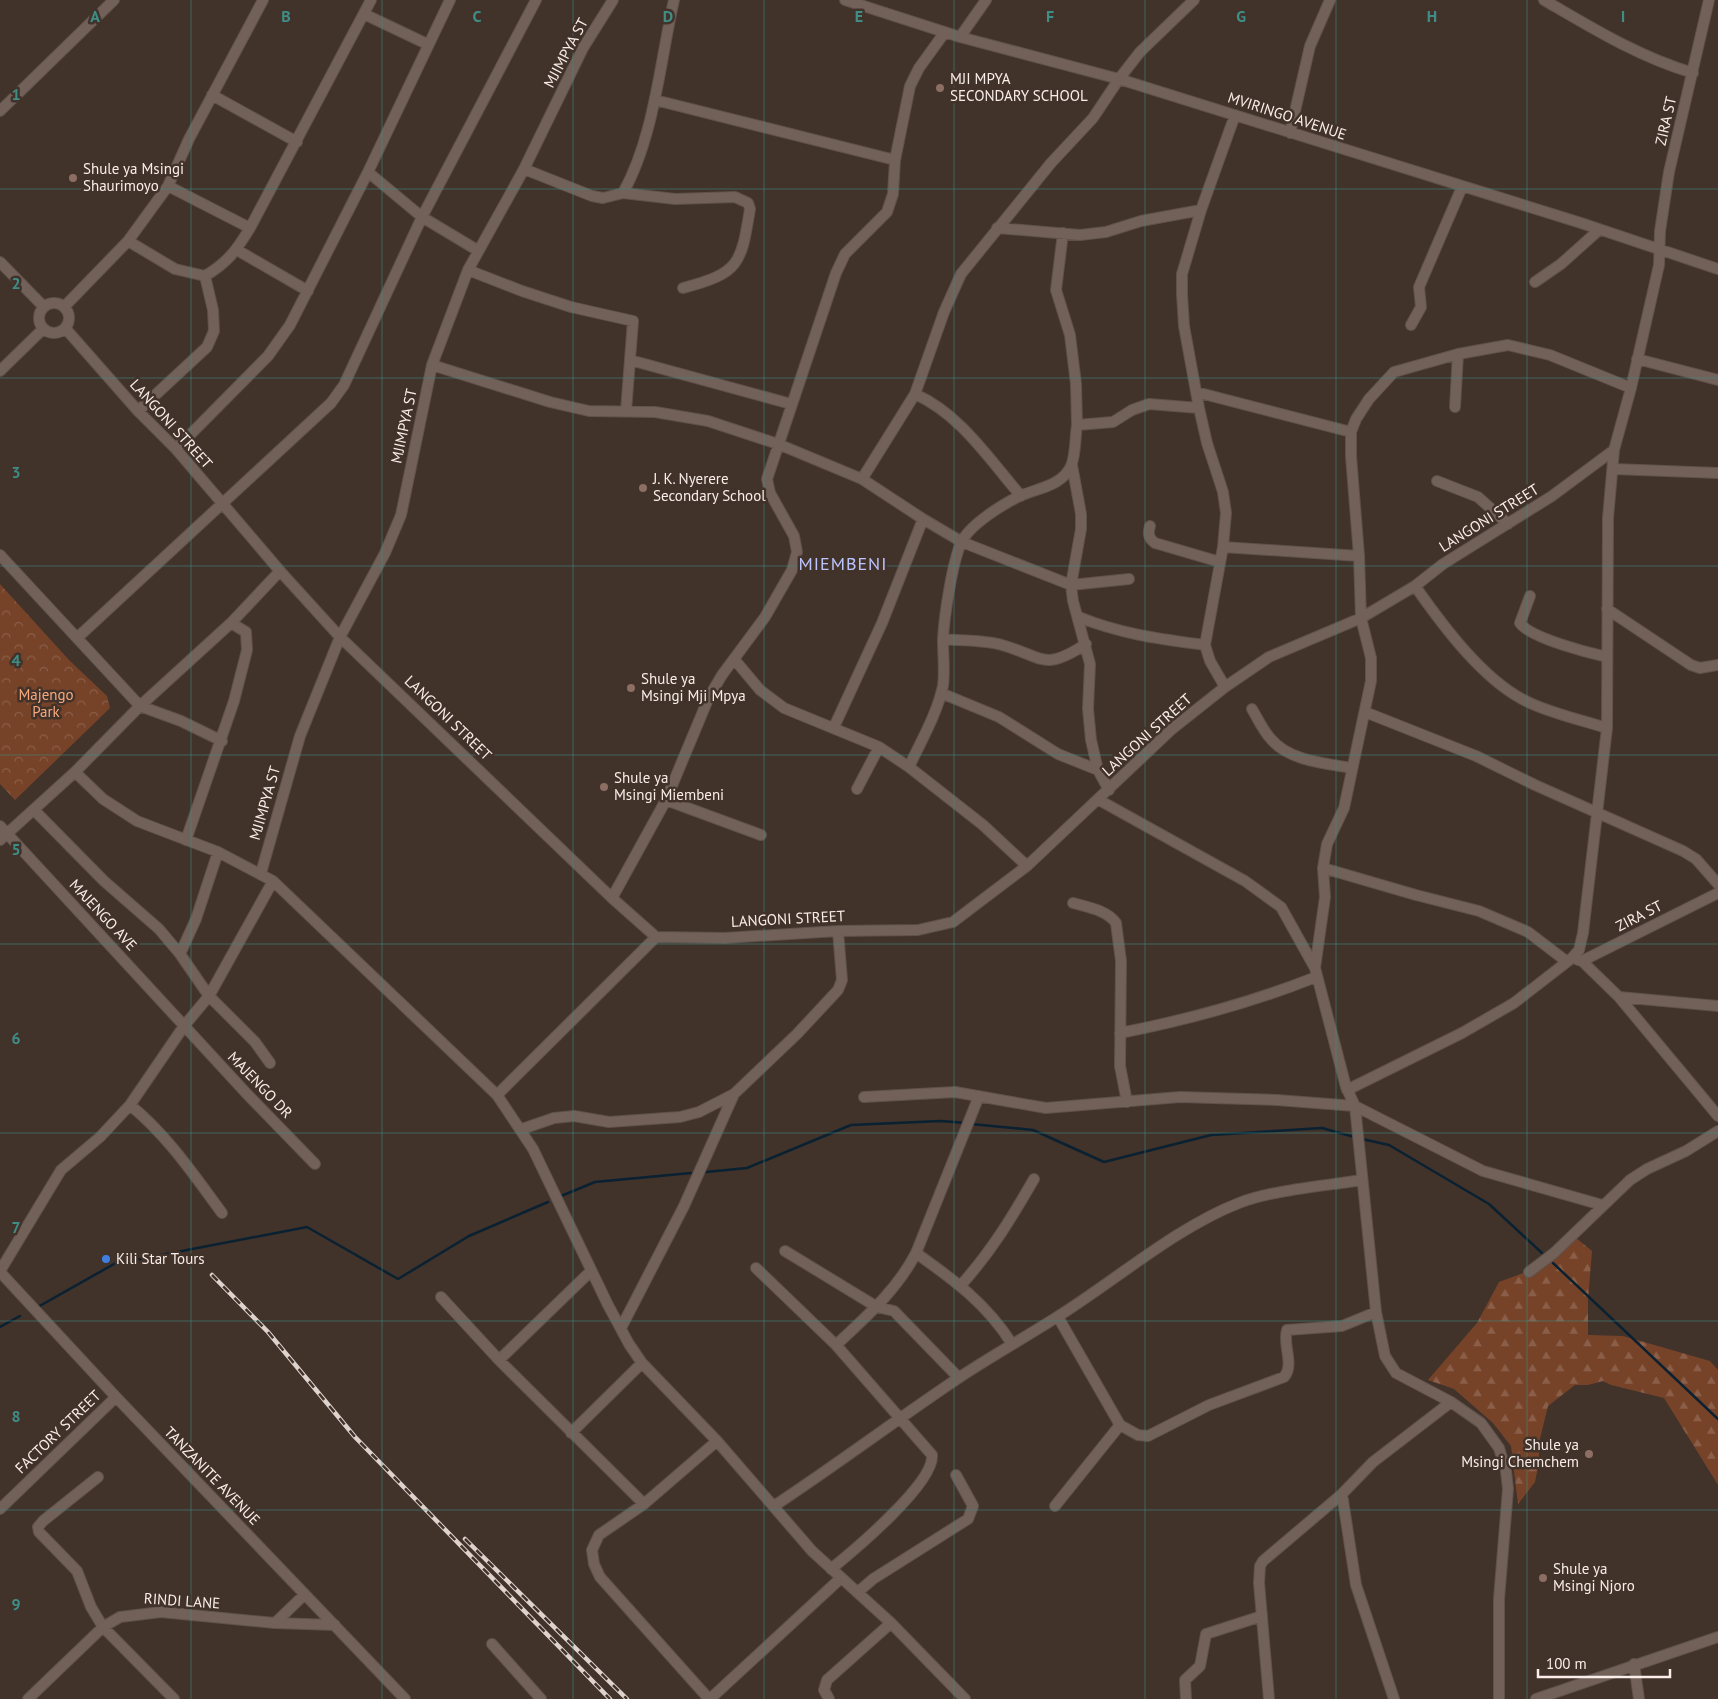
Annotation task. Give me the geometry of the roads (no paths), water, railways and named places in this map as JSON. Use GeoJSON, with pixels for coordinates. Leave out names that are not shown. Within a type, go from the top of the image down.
{"type":"FeatureCollection","features":[{"type":"Feature","properties":{"kind":"street"},"geometry":{"type":"LineString","coordinates":[[0,111],[114,0]]}},
{"type":"Feature","properties":{"kind":"street"},"geometry":{"type":"LineString","coordinates":[[64,307],[128,241],[168,186],[212,96],[263,0]]}},
{"type":"Feature","properties":{"kind":"street"},"geometry":{"type":"LineString","coordinates":[[128,241],[175,269],[205,276],[224,265],[237,250],[250,228],[371,0]]}},
{"type":"Feature","properties":{"kind":"street"},"geometry":{"type":"LineString","coordinates":[[176,450],[268,356],[290,325],[368,172],[427,44],[450,0]]}},
{"type":"Feature","properties":{"kind":"street"},"geometry":{"type":"LineString","coordinates":[[77,638],[331,402],[344,385],[422,217],[536,0]]}},
{"type":"Feature","properties":{"kind":"street","name":"MJIMPYA ST"},"geometry":{"type":"LineString","coordinates":[[261,873],[294,755],[340,636],[385,553],[401,514],[432,365],[468,270],[524,169],[583,48],[613,0]]}},
{"type":"Feature","properties":{"kind":"street"},"geometry":{"type":"LineString","coordinates":[[623,193],[631,179],[655,100],[662,54],[674,0]]}},
{"type":"Feature","properties":{"kind":"street","name":"MVIRINGO AVENUE"},"geometry":{"type":"LineString","coordinates":[[845,0],[960,37],[1119,79],[1599,230],[1718,270]]}},
{"type":"Feature","properties":{"kind":"street"},"geometry":{"type":"LineString","coordinates":[[960,37],[986,0]]}},
{"type":"Feature","properties":{"kind":"street"},"geometry":{"type":"LineString","coordinates":[[862,479],[915,394],[957,283],[997,228],[1093,118],[1140,52],[1194,0]]}},
{"type":"Feature","properties":{"kind":"street"},"geometry":{"type":"LineString","coordinates":[[1290,133],[1310,46],[1330,0]]}},
{"type":"Feature","properties":{"kind":"street"},"geometry":{"type":"LineString","coordinates":[[1544,0],[1630,49],[1670,66],[1693,73]]}},
{"type":"Feature","properties":{"kind":"street","name":"ZIRA ST"},"geometry":{"type":"LineString","coordinates":[[1573,960],[1579,950],[1583,933],[1607,728],[1608,518],[1614,469],[1614,450],[1631,388],[1659,265],[1660,231],[1669,172],[1693,73],[1708,0]]}},
{"type":"Feature","properties":{"kind":"street"},"geometry":{"type":"LineString","coordinates":[[364,14],[427,44]]}},
{"type":"Feature","properties":{"kind":"street"},"geometry":{"type":"LineString","coordinates":[[612,898],[666,800],[709,697],[779,595],[792,570],[797,552],[794,536],[770,493],[767,479],[836,273],[845,254],[887,212],[893,194],[895,160],[910,86],[919,68],[945,32]]}},
{"type":"Feature","properties":{"kind":"street"},"geometry":{"type":"LineString","coordinates":[[212,96],[296,142]]}},
{"type":"Feature","properties":{"kind":"street"},"geometry":{"type":"LineString","coordinates":[[655,100],[895,160]]}},
{"type":"Feature","properties":{"kind":"street"},"geometry":{"type":"LineString","coordinates":[[1225,687],[1210,661],[1205,645],[1223,547],[1226,513],[1223,492],[1207,443],[1196,392],[1184,326],[1182,274],[1201,210],[1234,115]]}},
{"type":"Feature","properties":{"kind":"street"},"geometry":{"type":"LineString","coordinates":[[524,169],[592,196],[603,198],[623,193],[675,199],[735,197],[748,203],[750,209],[739,260],[730,270],[706,282],[683,288]]}},
{"type":"Feature","properties":{"kind":"street"},"geometry":{"type":"LineString","coordinates":[[368,172],[422,217],[478,250]]}},
{"type":"Feature","properties":{"kind":"street"},"geometry":{"type":"LineString","coordinates":[[168,186],[189,195],[250,228]]}},
{"type":"Feature","properties":{"kind":"street"},"geometry":{"type":"LineString","coordinates":[[1411,325],[1421,307],[1418,292],[1423,275],[1462,187]]}},
{"type":"Feature","properties":{"kind":"street"},"geometry":{"type":"LineString","coordinates":[[997,228],[1063,232],[1080,235],[1106,232],[1141,221],[1201,210]]}},
{"type":"Feature","properties":{"kind":"street"},"geometry":{"type":"LineString","coordinates":[[1535,282],[1568,259],[1599,230]]}},
{"type":"Feature","properties":{"kind":"street"},"geometry":{"type":"LineString","coordinates":[[1063,232],[1056,290],[1070,335],[1076,384],[1077,424],[1072,465],[1081,530],[1070,585],[1090,664],[1088,722],[1098,770],[1109,790]]}},
{"type":"Feature","properties":{"kind":"street"},"geometry":{"type":"LineString","coordinates":[[237,250],[308,291]]}},
{"type":"Feature","properties":{"kind":"street"},"geometry":{"type":"LineString","coordinates":[[0,262],[44,307]]}},
{"type":"Feature","properties":{"kind":"street"},"geometry":{"type":"LineString","coordinates":[[468,270],[522,292],[632,321],[626,411]]}},
{"type":"Feature","properties":{"kind":"street"},"geometry":{"type":"LineString","coordinates":[[138,411],[207,347],[214,331],[213,310],[205,276]]}},
{"type":"Feature","properties":{"kind":"street"},"geometry":{"type":"LineString","coordinates":[[50,303],[58,303],[64,307],[68,314],[66,328],[57,333],[50,333],[43,329],[39,322],[39,314],[44,307],[50,303]]}},
{"type":"Feature","properties":{"kind":"street","name":"LANGONI STREET"},"geometry":{"type":"LineString","coordinates":[[66,328],[138,411],[176,450],[280,571],[340,636],[612,898],[656,937],[725,938],[838,931],[918,930],[953,922],[1027,866],[1172,729],[1225,687],[1269,657],[1361,618],[1415,586],[1442,564],[1552,496],[1614,450]]}},
{"type":"Feature","properties":{"kind":"street"},"geometry":{"type":"LineString","coordinates":[[0,372],[43,329]]}},
{"type":"Feature","properties":{"kind":"street"},"geometry":{"type":"LineString","coordinates":[[1316,973],[1325,897],[1323,868],[1327,844],[1344,808],[1371,681],[1371,658],[1361,618],[1351,432],[1369,398],[1394,372],[1458,354],[1508,345],[1550,355],[1631,388]]}},
{"type":"Feature","properties":{"kind":"street"},"geometry":{"type":"LineString","coordinates":[[1456,407],[1458,354]]}},
{"type":"Feature","properties":{"kind":"street"},"geometry":{"type":"LineString","coordinates":[[1637,359],[1718,380]]}},
{"type":"Feature","properties":{"kind":"street"},"geometry":{"type":"LineString","coordinates":[[630,360],[791,404]]}},
{"type":"Feature","properties":{"kind":"street"},"geometry":{"type":"LineString","coordinates":[[432,365],[550,402],[589,411],[655,412],[708,421],[778,444],[862,479],[962,542],[1070,585],[1129,579]]}},
{"type":"Feature","properties":{"kind":"street"},"geometry":{"type":"LineString","coordinates":[[1196,392],[1351,432]]}},
{"type":"Feature","properties":{"kind":"street"},"geometry":{"type":"LineString","coordinates":[[915,394],[935,403],[952,416],[1021,496]]}},
{"type":"Feature","properties":{"kind":"street"},"geometry":{"type":"LineString","coordinates":[[1077,424],[1113,422],[1132,410],[1149,404],[1199,408]]}},
{"type":"Feature","properties":{"kind":"street"},"geometry":{"type":"LineString","coordinates":[[909,766],[934,714],[943,685],[943,639],[946,613],[962,542],[975,527],[1000,506],[1058,482],[1072,465]]}},
{"type":"Feature","properties":{"kind":"street"},"geometry":{"type":"LineString","coordinates":[[1614,469],[1718,473]]}},
{"type":"Feature","properties":{"kind":"street"},"geometry":{"type":"LineString","coordinates":[[1437,481],[1478,496],[1508,524]]}},
{"type":"Feature","properties":{"kind":"street"},"geometry":{"type":"LineString","coordinates":[[834,727],[882,622],[923,519]]}},
{"type":"Feature","properties":{"kind":"street"},"geometry":{"type":"LineString","coordinates":[[1150,526],[1148,532],[1150,540],[1155,543],[1220,562]]}},
{"type":"Feature","properties":{"kind":"street"},"geometry":{"type":"LineString","coordinates":[[1223,547],[1359,556]]}},
{"type":"Feature","properties":{"kind":"street"},"geometry":{"type":"LineString","coordinates":[[0,555],[140,706],[180,721],[222,741]]}},
{"type":"Feature","properties":{"kind":"street"},"geometry":{"type":"LineString","coordinates":[[2,833],[34,810],[75,772],[140,706],[232,624],[280,571]]}},
{"type":"Feature","properties":{"kind":"street"},"geometry":{"type":"LineString","coordinates":[[1415,586],[1446,630],[1496,680],[1518,697],[1547,710],[1607,728]]}},
{"type":"Feature","properties":{"kind":"street"},"geometry":{"type":"LineString","coordinates":[[1530,596],[1520,623],[1523,627],[1553,641],[1607,657]]}},
{"type":"Feature","properties":{"kind":"street"},"geometry":{"type":"LineString","coordinates":[[1608,609],[1691,665],[1700,668],[1718,665]]}},
{"type":"Feature","properties":{"kind":"street"},"geometry":{"type":"LineString","coordinates":[[1079,617],[1102,627],[1142,636],[1205,645]]}},
{"type":"Feature","properties":{"kind":"street"},"geometry":{"type":"LineString","coordinates":[[186,840],[222,741],[247,650],[246,632],[232,624]]}},
{"type":"Feature","properties":{"kind":"street"},"geometry":{"type":"LineString","coordinates":[[943,639],[1001,645],[1052,661],[1068,656],[1086,644]]}},
{"type":"Feature","properties":{"kind":"street"},"geometry":{"type":"LineString","coordinates":[[734,659],[760,690],[784,708],[880,747],[909,766],[984,824],[1027,866]]}},
{"type":"Feature","properties":{"kind":"street"},"geometry":{"type":"LineString","coordinates":[[940,692],[999,717],[1058,754],[1098,770]]}},
{"type":"Feature","properties":{"kind":"street"},"geometry":{"type":"LineString","coordinates":[[1252,709],[1271,739],[1287,752],[1307,759],[1351,768]]}},
{"type":"Feature","properties":{"kind":"street"},"geometry":{"type":"LineString","coordinates":[[1365,712],[1476,756],[1696,859],[1718,884]]}},
{"type":"Feature","properties":{"kind":"street"},"geometry":{"type":"LineString","coordinates":[[857,789],[880,747]]}},
{"type":"Feature","properties":{"kind":"street"},"geometry":{"type":"LineString","coordinates":[[75,772],[103,799],[137,821],[218,852],[274,881],[497,1096],[522,1129],[546,1173],[591,1271],[620,1328],[642,1363],[717,1441],[812,1551],[891,1623],[965,1699]]}},
{"type":"Feature","properties":{"kind":"street"},"geometry":{"type":"LineString","coordinates":[[666,800],[761,835]]}},
{"type":"Feature","properties":{"kind":"street"},"geometry":{"type":"LineString","coordinates":[[1099,800],[1245,881],[1281,907],[1316,973],[1347,1090],[1355,1106],[1361,1180],[1376,1312],[1385,1356],[1396,1373],[1451,1402],[1470,1414],[1488,1431],[1499,1448],[1506,1471],[1508,1489],[1499,1599],[1499,1699]]}},
{"type":"Feature","properties":{"kind":"street"},"geometry":{"type":"LineString","coordinates":[[34,810],[104,881],[159,929],[180,954],[209,996],[255,1042],[270,1063]]}},
{"type":"Feature","properties":{"kind":"street","name":"MAJENGO AVE"},"geometry":{"type":"LineString","coordinates":[[2,833],[184,1026]]}},
{"type":"Feature","properties":{"kind":"street"},"geometry":{"type":"LineString","coordinates":[[180,954],[196,919],[218,852]]}},
{"type":"Feature","properties":{"kind":"street"},"geometry":{"type":"LineString","coordinates":[[1323,868],[1416,896],[1479,911],[1528,932],[1573,960],[1619,997],[1718,1116]]}},
{"type":"Feature","properties":{"kind":"street"},"geometry":{"type":"LineString","coordinates":[[0,1272],[61,1170],[100,1137],[130,1105],[184,1026],[209,996],[274,881]]}},
{"type":"Feature","properties":{"kind":"street","name":"ZIRA ST"},"geometry":{"type":"LineString","coordinates":[[1573,960],[1718,893]]}},
{"type":"Feature","properties":{"kind":"street"},"geometry":{"type":"LineString","coordinates":[[1073,903],[1099,911],[1112,918],[1116,923],[1121,961],[1120,1066],[1126,1102]]}},
{"type":"Feature","properties":{"kind":"street"},"geometry":{"type":"LineString","coordinates":[[522,1129],[554,1118],[574,1116],[609,1122],[680,1117],[699,1112],[734,1094],[803,1028],[838,990],[842,980],[838,931]]}},
{"type":"Feature","properties":{"kind":"street"},"geometry":{"type":"LineString","coordinates":[[497,1096],[656,937]]}},
{"type":"Feature","properties":{"kind":"street"},"geometry":{"type":"LineString","coordinates":[[1347,1090],[1454,1037],[1514,1003],[1573,960]]}},
{"type":"Feature","properties":{"kind":"street"},"geometry":{"type":"LineString","coordinates":[[1120,1033],[1162,1025],[1272,994],[1316,973]]}},
{"type":"Feature","properties":{"kind":"street"},"geometry":{"type":"LineString","coordinates":[[1619,997],[1718,1006]]}},
{"type":"Feature","properties":{"kind":"street","name":"MAJENGO DR"},"geometry":{"type":"LineString","coordinates":[[184,1026],[315,1164]]}},
{"type":"Feature","properties":{"kind":"street"},"geometry":{"type":"LineString","coordinates":[[864,1097],[954,1092],[1046,1108],[1180,1097],[1277,1100],[1355,1106],[1483,1171],[1602,1205]]}},
{"type":"Feature","properties":{"kind":"street"},"geometry":{"type":"LineString","coordinates":[[620,1328],[684,1206],[734,1094]]}},
{"type":"Feature","properties":{"kind":"street"},"geometry":{"type":"LineString","coordinates":[[836,1345],[877,1307],[907,1272],[979,1096]]}},
{"type":"Feature","properties":{"kind":"street"},"geometry":{"type":"LineString","coordinates":[[130,1105],[148,1120],[182,1158],[222,1213]]}},
{"type":"Feature","properties":{"kind":"street"},"geometry":{"type":"LineString","coordinates":[[1529,1272],[1554,1253],[1617,1190],[1647,1169],[1686,1151],[1718,1131]]}},
{"type":"Feature","properties":{"kind":"street"},"geometry":{"type":"LineString","coordinates":[[961,1285],[983,1261],[1003,1232],[1034,1179]]}},
{"type":"Feature","properties":{"kind":"street"},"geometry":{"type":"LineString","coordinates":[[774,1506],[854,1453],[900,1418],[959,1378],[1058,1317],[1129,1266],[1224,1209],[1252,1198],[1361,1180]]}},
{"type":"Feature","properties":{"kind":"street"},"geometry":{"type":"LineString","coordinates":[[785,1251],[877,1307],[894,1311],[959,1378]]}},
{"type":"Feature","properties":{"kind":"street"},"geometry":{"type":"LineString","coordinates":[[916,1253],[961,1285],[987,1309],[1012,1344]]}},
{"type":"Feature","properties":{"kind":"street"},"geometry":{"type":"LineString","coordinates":[[756,1268],[836,1345],[932,1455],[931,1463],[914,1488],[886,1522],[831,1569]]}},
{"type":"Feature","properties":{"kind":"street"},"geometry":{"type":"LineString","coordinates":[[499,1360],[591,1271]]}},
{"type":"Feature","properties":{"kind":"street","name":"TANZANITE AVENUE"},"geometry":{"type":"LineString","coordinates":[[0,1272],[116,1397],[405,1699]]}},
{"type":"Feature","properties":{"kind":"street"},"geometry":{"type":"LineString","coordinates":[[441,1297],[499,1360],[644,1504]]}},
{"type":"Feature","properties":{"kind":"street"},"geometry":{"type":"LineString","coordinates":[[1058,1317],[1120,1425],[1138,1435],[1148,1436],[1158,1433],[1209,1405],[1284,1376],[1289,1368],[1287,1330],[1342,1326],[1376,1312]]}},
{"type":"Feature","properties":{"kind":"street"},"geometry":{"type":"LineString","coordinates":[[571,1433],[642,1363]]}},
{"type":"Feature","properties":{"kind":"street","name":"FACTORY STREET"},"geometry":{"type":"LineString","coordinates":[[0,1509],[116,1397]]}},
{"type":"Feature","properties":{"kind":"street"},"geometry":{"type":"LineString","coordinates":[[1268,1699],[1258,1583],[1260,1566],[1263,1560],[1342,1494],[1373,1462],[1451,1402]]}},
{"type":"Feature","properties":{"kind":"street"},"geometry":{"type":"LineString","coordinates":[[1055,1506],[1120,1425]]}},
{"type":"Feature","properties":{"kind":"street"},"geometry":{"type":"LineString","coordinates":[[717,1441],[644,1504],[599,1535],[592,1550],[594,1564],[600,1577],[710,1699],[841,1578]]}},
{"type":"Feature","properties":{"kind":"street"},"geometry":{"type":"LineString","coordinates":[[858,1592],[873,1579],[968,1519],[973,1506],[956,1475]]}},
{"type":"Feature","properties":{"kind":"street"},"geometry":{"type":"LineString","coordinates":[[98,1476],[38,1527],[41,1535],[77,1571],[91,1607],[104,1627],[174,1699]]}},
{"type":"Feature","properties":{"kind":"street"},"geometry":{"type":"LineString","coordinates":[[1342,1494],[1356,1585],[1394,1699]]}},
{"type":"Feature","properties":{"kind":"street"},"geometry":{"type":"LineString","coordinates":[[275,1623],[304,1595]]}},
{"type":"Feature","properties":{"kind":"street","name":"RINDI LANE"},"geometry":{"type":"LineString","coordinates":[[28,1699],[104,1627],[120,1617],[161,1612],[275,1623],[335,1625]]}},
{"type":"Feature","properties":{"kind":"street"},"geometry":{"type":"LineString","coordinates":[[1186,1699],[1186,1680],[1200,1666],[1206,1634],[1262,1616]]}},
{"type":"Feature","properties":{"kind":"street"},"geometry":{"type":"LineString","coordinates":[[830,1699],[824,1690],[828,1680],[891,1623]]}},
{"type":"Feature","properties":{"kind":"street"},"geometry":{"type":"LineString","coordinates":[[1536,1699],[1551,1697],[1634,1664],[1718,1637]]}},
{"type":"Feature","properties":{"kind":"street"},"geometry":{"type":"LineString","coordinates":[[492,1644],[541,1699]]}},
{"type":"Feature","properties":{"kind":"street"},"geometry":{"type":"LineString","coordinates":[[1634,1664],[1638,1699]]}},
{"type":"Feature","properties":{"kind":"waterway"},"geometry":{"type":"LineString","coordinates":[[706,1172],[747,1168],[851,1125],[941,1121],[966,1123]]}},
{"type":"Feature","properties":{"kind":"waterway"},"geometry":{"type":"LineString","coordinates":[[971,1124],[1033,1130],[1104,1162],[1211,1135],[1322,1128],[1354,1137]]}},
{"type":"Feature","properties":{"kind":"waterway"},"geometry":{"type":"LineString","coordinates":[[1362,1139],[1389,1145],[1489,1204],[1542,1253]]}},
{"type":"Feature","properties":{"kind":"waterway"},"geometry":{"type":"LineString","coordinates":[[561,1196],[595,1182],[691,1173]]}},
{"type":"Feature","properties":{"kind":"waterway"},"geometry":{"type":"LineString","coordinates":[[36,1308],[114,1264],[307,1227],[398,1279],[469,1236],[548,1202]]}},
{"type":"Feature","properties":{"kind":"waterway"},"geometry":{"type":"LineString","coordinates":[[1553,1263],[1718,1419]]}},
{"type":"Feature","properties":{"kind":"waterway"},"geometry":{"type":"LineString","coordinates":[[0,1327],[20,1316]]}},
{"type":"Feature","properties":{"kind":"railway"},"geometry":{"type":"LineString","coordinates":[[212,1275],[268,1332],[355,1437],[610,1699]]}},
{"type":"Feature","properties":{"kind":"railway"},"geometry":{"type":"LineString","coordinates":[[465,1539],[627,1699]]}},
{"type":"Feature","properties":{"kind":"place","name":"MJI MPYA SECONDARY SCHOOL"},"geometry":{"type":"Point","coordinates":[940,88]}},
{"type":"Feature","properties":{"kind":"place","name":"Shule ya Msingi Shaurimoyo"},"geometry":{"type":"Point","coordinates":[73,178]}},
{"type":"Feature","properties":{"kind":"place","name":"J. K. Nyerere Secondary School"},"geometry":{"type":"Point","coordinates":[643,488]}},
{"type":"Feature","properties":{"kind":"place","name":"Shule ya Msingi Mji Mpya"},"geometry":{"type":"Point","coordinates":[631,688]}},
{"type":"Feature","properties":{"kind":"place","name":"Shule ya Msingi Miembeni"},"geometry":{"type":"Point","coordinates":[604,787]}},
{"type":"Feature","properties":{"kind":"place","name":"Kili Star Tours"},"geometry":{"type":"Point","coordinates":[106,1259]}},
{"type":"Feature","properties":{"kind":"place","name":"Shule ya Msingi Chemchem"},"geometry":{"type":"Point","coordinates":[1589,1454]}},
{"type":"Feature","properties":{"kind":"place","name":"Shule ya Msingi Njoro"},"geometry":{"type":"Point","coordinates":[1543,1578]}},
{"type":"Feature","properties":{"kind":"district","name":"MIEMBENI"},"geometry":{"type":"Point","coordinates":[843,564]}},
{"type":"Feature","properties":{"kind":"park label","name":"Majengo Park"},"geometry":{"type":"Point","coordinates":[46,704]}}]}
